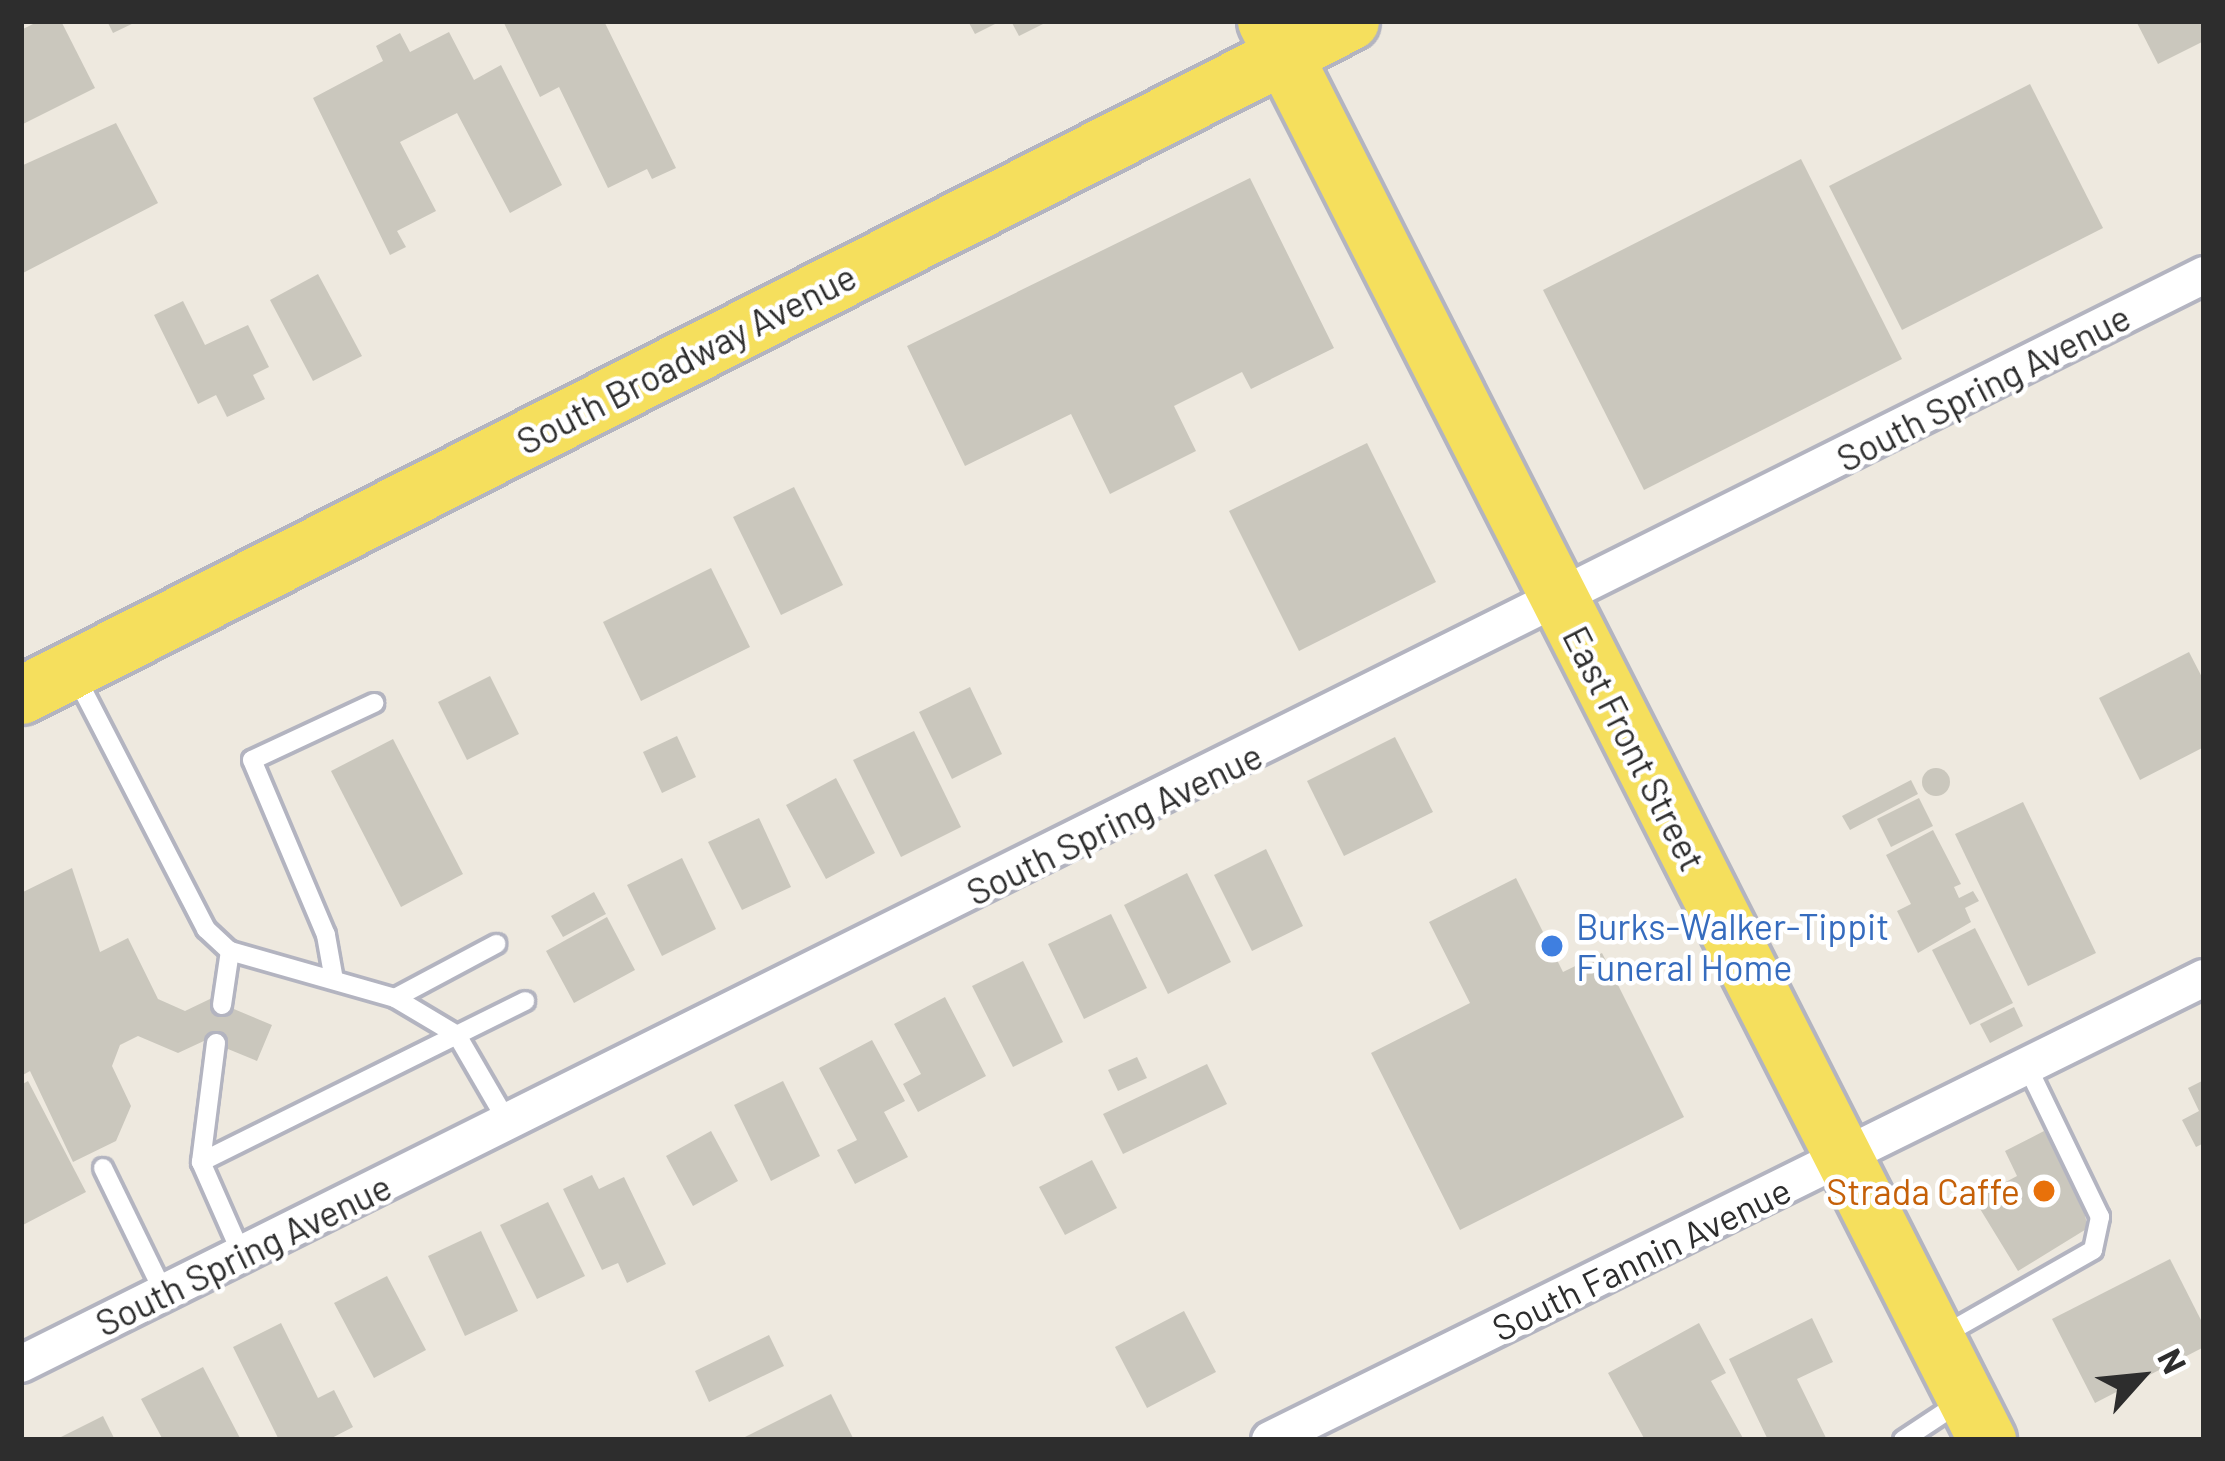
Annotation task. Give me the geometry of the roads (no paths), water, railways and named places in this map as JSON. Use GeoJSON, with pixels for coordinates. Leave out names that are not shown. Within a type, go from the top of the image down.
{"type":"FeatureCollection","features":[{"type":"Feature","properties":{"kind":"main road","name":"South Broadway Avenue"},"geometry":{"type":"LineString","coordinates":[[21,695],[1274,38],[1350,21]]}},
{"type":"Feature","properties":{"kind":"main road","name":"East Front Street"},"geometry":{"type":"LineString","coordinates":[[1274,38],[1977,1419]]}},
{"type":"Feature","properties":{"kind":"street","name":"South Spring Avenue"},"geometry":{"type":"LineString","coordinates":[[21,1364],[1561,601],[2204,275]]}},
{"type":"Feature","properties":{"kind":"street","name":"South Fannin Avenue"},"geometry":{"type":"LineString","coordinates":[[1288,1436],[2204,978]]}},
{"type":"Feature","properties":{"kind":"lane"},"geometry":{"type":"LineString","coordinates":[[72,669],[206,929],[230,951],[395,998],[457,1035],[508,1123]]}},
{"type":"Feature","properties":{"kind":"lane"},"geometry":{"type":"LineString","coordinates":[[334,980],[326,935],[252,760],[374,703]]}},
{"type":"Feature","properties":{"kind":"lane"},"geometry":{"type":"LineString","coordinates":[[395,998],[496,944]]}},
{"type":"Feature","properties":{"kind":"lane"},"geometry":{"type":"LineString","coordinates":[[222,1005],[230,951]]}},
{"type":"Feature","properties":{"kind":"lane"},"geometry":{"type":"LineString","coordinates":[[201,1162],[525,1001]]}},
{"type":"Feature","properties":{"kind":"lane"},"geometry":{"type":"LineString","coordinates":[[216,1043],[201,1162],[242,1255]]}},
{"type":"Feature","properties":{"kind":"lane"},"geometry":{"type":"LineString","coordinates":[[1936,1340],[2093,1250],[2100,1217],[2027,1066]]}},
{"type":"Feature","properties":{"kind":"lane"},"geometry":{"type":"LineString","coordinates":[[103,1168],[164,1293]]}},
{"type":"Feature","properties":{"kind":"lane"},"geometry":{"type":"LineString","coordinates":[[1903,1440],[1977,1419]]}},
{"type":"Feature","properties":{"kind":"place","name":"Burks-Walker-Tippit Funeral Home"},"geometry":{"type":"Point","coordinates":[1552,946]}},
{"type":"Feature","properties":{"kind":"place","name":"Strada Caffe"},"geometry":{"type":"Point","coordinates":[2044,1191]}}]}
